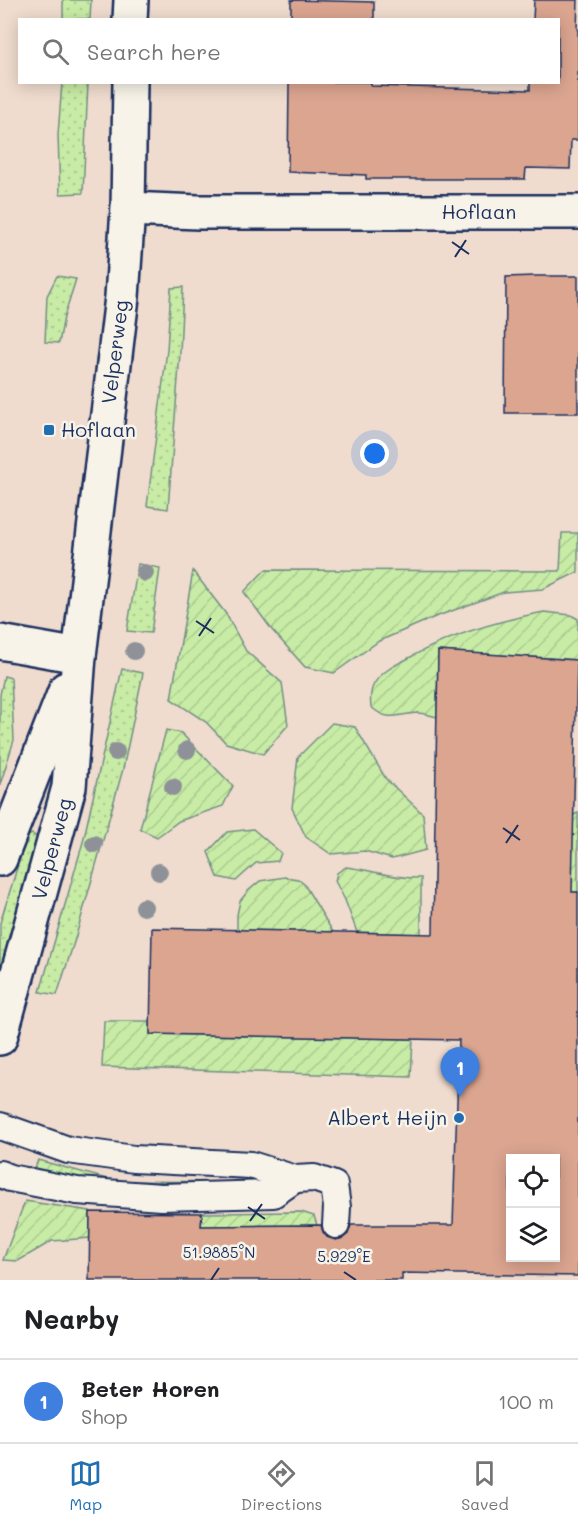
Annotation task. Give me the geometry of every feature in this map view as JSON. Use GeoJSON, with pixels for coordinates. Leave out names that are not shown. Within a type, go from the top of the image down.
{"type":"FeatureCollection","features":[{"type":"Feature","properties":{"kind":"main road"},"geometry":{"type":"LineString","coordinates":[[130,18],[131,0]]}},
{"type":"Feature","properties":{"kind":"main road","name":"Velperweg"},"geometry":{"type":"LineString","coordinates":[[0,1038],[69,787],[79,656],[122,297],[128,209],[130,84]]}},
{"type":"Feature","properties":{"kind":"main road","name":"Hoflaan"},"geometry":{"type":"LineString","coordinates":[[128,209],[198,212],[578,212]]}},
{"type":"Feature","properties":{"kind":"main road"},"geometry":{"type":"LineString","coordinates":[[0,642],[79,656]]}},
{"type":"Feature","properties":{"kind":"main road","name":"Velperweg"},"geometry":{"type":"LineString","coordinates":[[0,859],[79,656]]}},
{"type":"Feature","properties":{"kind":"lane"},"geometry":{"type":"LineString","coordinates":[[0,1126],[68,1150],[134,1159],[251,1165],[295,1179],[314,1178],[334,1185],[337,1207],[336,1225]]}},
{"type":"Feature","properties":{"kind":"lane"},"geometry":{"type":"LineString","coordinates":[[0,1174],[77,1191],[161,1197],[273,1194],[295,1179]]}},
{"type":"Feature","properties":{"kind":"green space"},"geometry":{"type":"Polygon","coordinates":[[[63,0],[91,0],[90,18],[63,18],[63,0]]]}},
{"type":"Feature","properties":{"kind":"green space"},"geometry":{"type":"Polygon","coordinates":[[[62,84],[88,84],[83,193],[60,194],[58,135],[62,84]]]}},
{"type":"Feature","properties":{"kind":"green space"},"geometry":{"type":"Polygon","coordinates":[[[57,276],[76,279],[64,317],[59,343],[45,342],[47,296],[57,276]]]}},
{"type":"Feature","properties":{"kind":"green space"},"geometry":{"type":"Polygon","coordinates":[[[183,287],[168,509],[147,506],[167,350],[171,288],[183,287]]]}},
{"type":"Feature","properties":{"kind":"green space"},"geometry":{"type":"Polygon","coordinates":[[[562,533],[578,533],[578,572],[543,589],[504,592],[435,617],[379,641],[334,673],[305,667],[272,630],[244,592],[265,570],[560,571],[562,533]]]}},
{"type":"Feature","properties":{"kind":"green space"},"geometry":{"type":"Polygon","coordinates":[[[138,564],[160,568],[151,633],[127,631],[138,564]]]}},
{"type":"Feature","properties":{"kind":"green space"},"geometry":{"type":"Polygon","coordinates":[[[193,571],[226,614],[246,651],[282,683],[288,725],[263,754],[226,743],[206,722],[171,699],[193,571]]]}},
{"type":"Feature","properties":{"kind":"green space"},"geometry":{"type":"Polygon","coordinates":[[[544,612],[571,615],[578,619],[578,685],[576,687],[576,660],[438,651],[437,717],[417,713],[388,716],[371,707],[372,689],[384,672],[423,650],[473,630],[544,612]]]}},
{"type":"Feature","properties":{"kind":"green space"},"geometry":{"type":"Polygon","coordinates":[[[122,669],[143,673],[123,769],[57,995],[40,992],[83,842],[122,669]]]}},
{"type":"Feature","properties":{"kind":"green space"},"geometry":{"type":"Polygon","coordinates":[[[4,676],[11,678],[14,740],[0,785],[0,695],[4,676]]]}},
{"type":"Feature","properties":{"kind":"green space"},"geometry":{"type":"Polygon","coordinates":[[[332,723],[355,727],[386,779],[423,814],[426,850],[392,859],[365,851],[331,854],[306,837],[292,808],[298,757],[332,723]]]}},
{"type":"Feature","properties":{"kind":"green space"},"geometry":{"type":"Polygon","coordinates":[[[166,730],[181,733],[233,786],[223,806],[179,821],[157,837],[140,829],[166,730]]]}},
{"type":"Feature","properties":{"kind":"green space"},"geometry":{"type":"Polygon","coordinates":[[[578,813],[578,892],[572,892],[535,852],[567,818],[578,813]]]}},
{"type":"Feature","properties":{"kind":"green space"},"geometry":{"type":"Polygon","coordinates":[[[253,829],[281,853],[278,861],[256,863],[236,881],[218,877],[208,852],[227,832],[253,829]]]}},
{"type":"Feature","properties":{"kind":"green space"},"geometry":{"type":"Polygon","coordinates":[[[32,834],[39,838],[0,976],[0,923],[27,836],[32,834]]]}},
{"type":"Feature","properties":{"kind":"green space"},"geometry":{"type":"Polygon","coordinates":[[[346,867],[421,878],[421,934],[357,932],[335,881],[337,873],[346,867]]]}},
{"type":"Feature","properties":{"kind":"green space"},"geometry":{"type":"Polygon","coordinates":[[[285,877],[298,879],[304,884],[333,932],[237,930],[240,901],[248,891],[260,881],[285,877]]]}},
{"type":"Feature","properties":{"kind":"green space"},"geometry":{"type":"Polygon","coordinates":[[[104,1021],[150,1021],[150,1034],[413,1039],[411,1077],[102,1067],[104,1021]]]}},
{"type":"Feature","properties":{"kind":"green space"},"geometry":{"type":"Polygon","coordinates":[[[38,1160],[114,1181],[249,1182],[110,1187],[35,1168],[38,1160]]]}},
{"type":"Feature","properties":{"kind":"green space"},"geometry":{"type":"Polygon","coordinates":[[[25,1201],[90,1211],[90,1238],[52,1241],[18,1261],[3,1260],[25,1201]]]}},
{"type":"Feature","properties":{"kind":"green space"},"geometry":{"type":"Polygon","coordinates":[[[301,1212],[314,1216],[317,1225],[201,1226],[202,1213],[301,1212]]]}},
{"type":"Feature","properties":{"kind":"building"},"geometry":{"type":"Polygon","coordinates":[[[291,0],[374,2],[374,18],[291,18],[291,0]]]}},
{"type":"Feature","properties":{"kind":"building"},"geometry":{"type":"Polygon","coordinates":[[[534,0],[578,0],[578,140],[571,140],[570,169],[526,168],[525,179],[366,179],[366,175],[288,172],[289,84],[371,84],[371,86],[530,90],[530,84],[560,84],[560,18],[533,18],[534,0]]]}},
{"type":"Feature","properties":{"kind":"building"},"geometry":{"type":"Polygon","coordinates":[[[578,276],[578,413],[505,413],[506,277],[578,276]]]}},
{"type":"Feature","properties":{"kind":"building"},"geometry":{"type":"Polygon","coordinates":[[[438,651],[577,660],[572,892],[578,892],[578,1276],[402,1273],[402,1280],[89,1280],[90,1212],[202,1213],[201,1226],[321,1225],[327,1237],[336,1240],[348,1234],[351,1225],[453,1225],[459,1040],[150,1034],[152,928],[433,934],[438,651]]]}},
{"type":"Feature","properties":{"kind":"place","name":"Hoflaan"},"geometry":{"type":"Point","coordinates":[49,430]}},
{"type":"Feature","properties":{"kind":"place","name":"Beter Horen"},"geometry":{"type":"Point","coordinates":[460,1097]}},
{"type":"Feature","properties":{"kind":"place","name":"Albert Heijn"},"geometry":{"type":"Point","coordinates":[459,1118]}}]}
